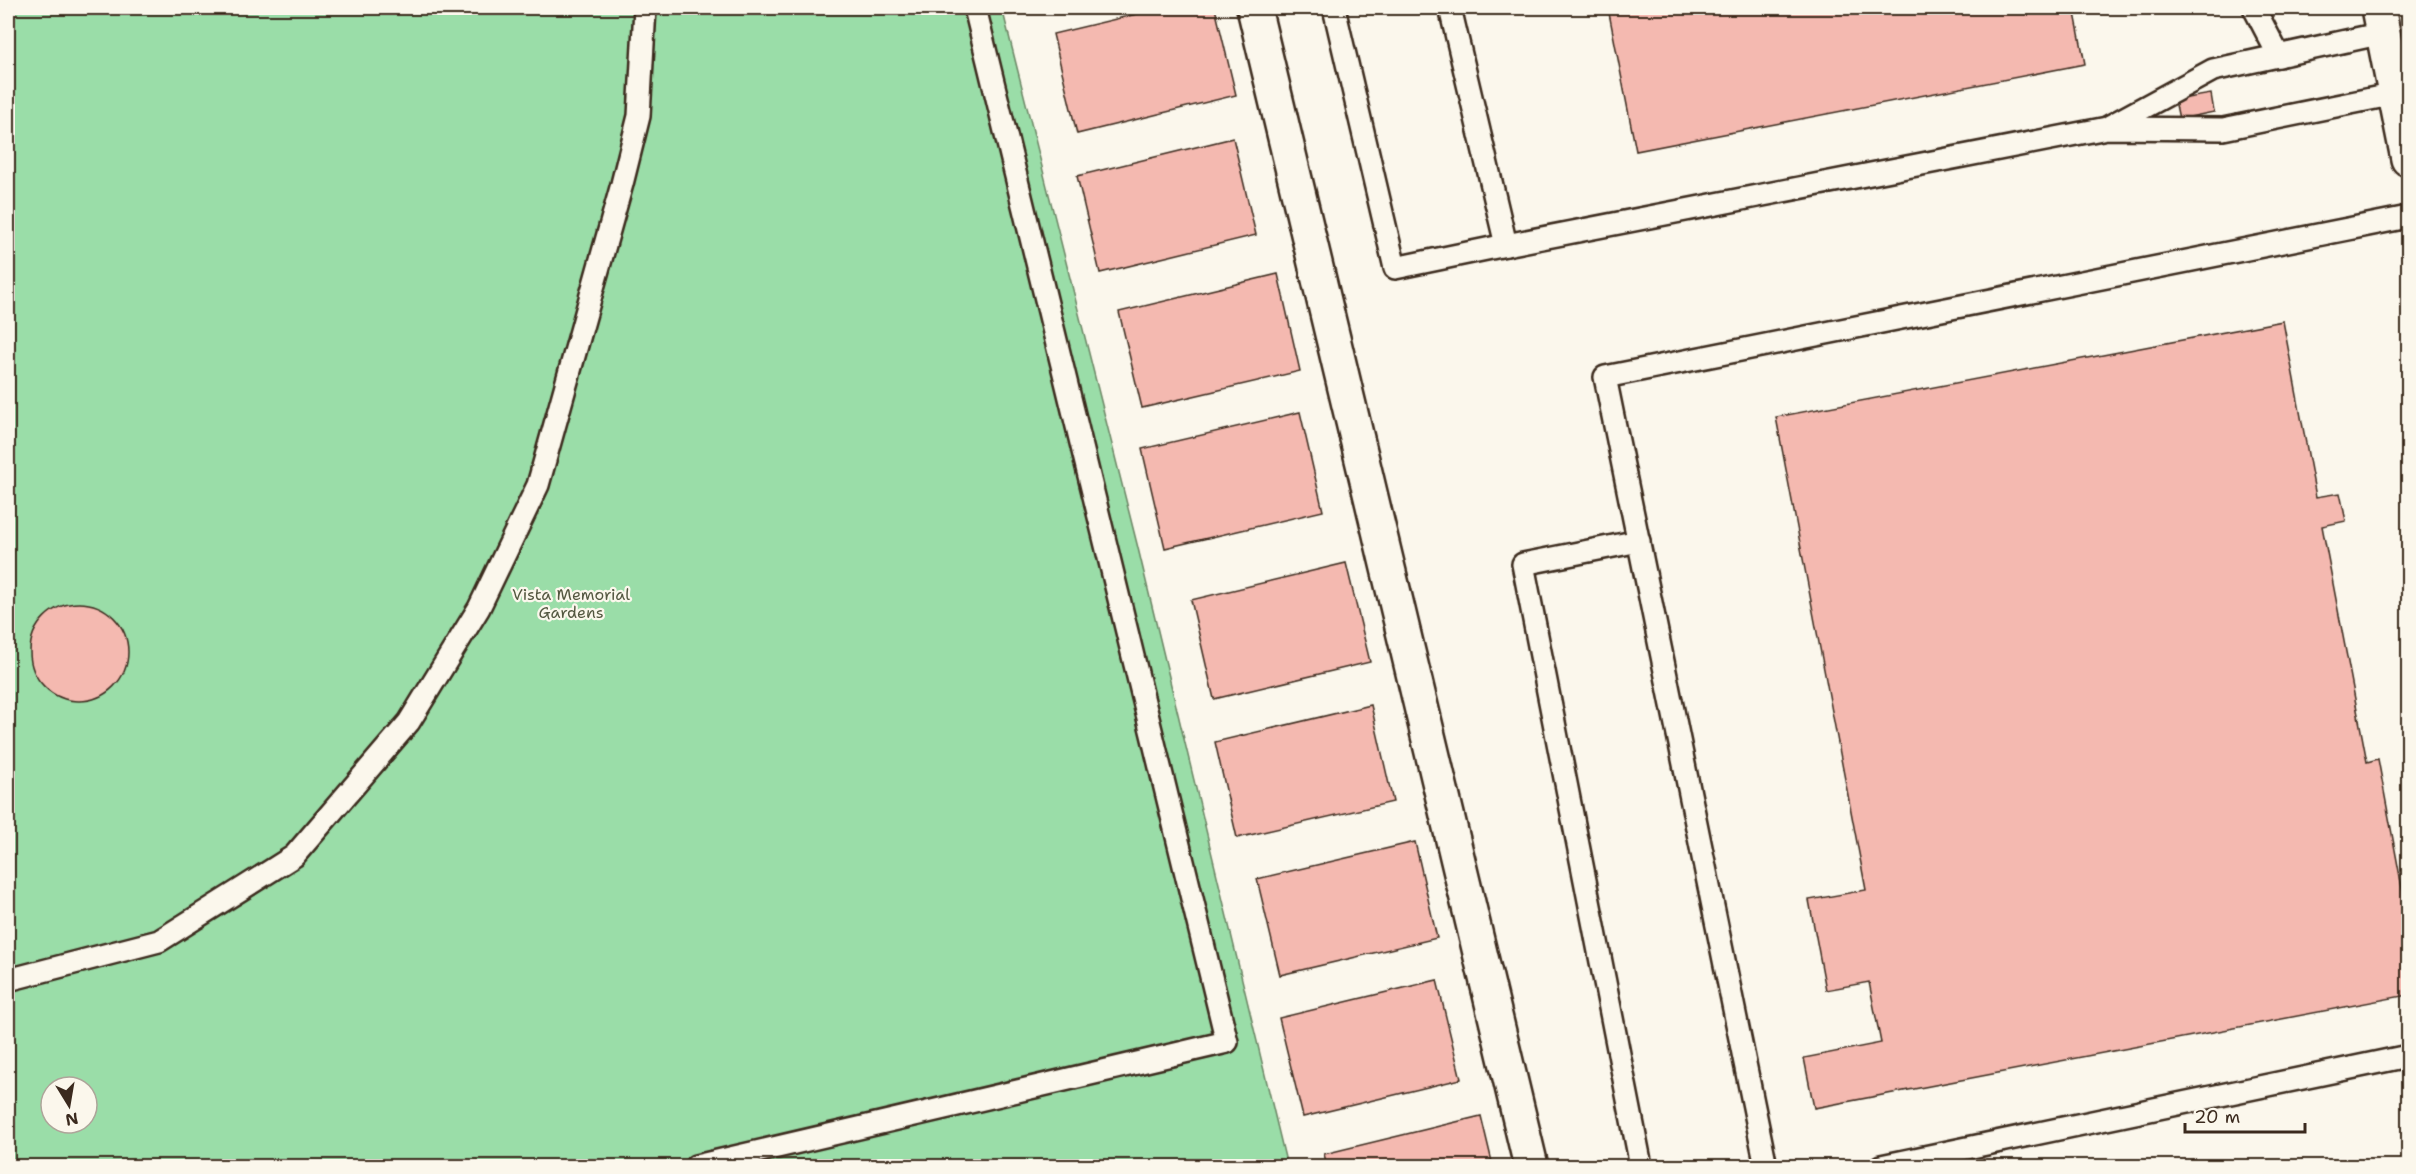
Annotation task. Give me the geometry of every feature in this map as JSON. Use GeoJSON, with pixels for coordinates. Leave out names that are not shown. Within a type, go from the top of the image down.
{"type":"FeatureCollection","features":[{"type":"Feature","properties":{"kind":"street"},"geometry":{"type":"LineString","coordinates":[[1254,8],[1531,1167]]}},
{"type":"Feature","properties":{"kind":"street"},"geometry":{"type":"LineString","coordinates":[[2380,20],[2409,159]]}},
{"type":"Feature","properties":{"kind":"lane"},"geometry":{"type":"LineString","coordinates":[[8,980],[159,941],[294,856],[409,722],[479,608],[538,485],[639,116],[645,8]]}},
{"type":"Feature","properties":{"kind":"lane"},"geometry":{"type":"LineString","coordinates":[[696,1167],[1227,1042],[975,8]]}},
{"type":"Feature","properties":{"kind":"lane"},"geometry":{"type":"LineString","coordinates":[[1334,8],[1395,268],[2107,128],[2223,129],[2395,94]]}},
{"type":"Feature","properties":{"kind":"lane"},"geometry":{"type":"LineString","coordinates":[[1450,8],[1506,245]]}},
{"type":"Feature","properties":{"kind":"lane"},"geometry":{"type":"LineString","coordinates":[[2254,8],[2279,56]]}},
{"type":"Feature","properties":{"kind":"lane"},"geometry":{"type":"LineString","coordinates":[[2107,128],[2213,70],[2279,56],[2380,20]]}},
{"type":"Feature","properties":{"kind":"lane"},"geometry":{"type":"LineString","coordinates":[[1767,1167],[1605,377],[2409,217]]}},
{"type":"Feature","properties":{"kind":"lane"},"geometry":{"type":"LineString","coordinates":[[1639,541],[1523,564],[1641,1167]]}},
{"type":"Feature","properties":{"kind":"lane"},"geometry":{"type":"LineString","coordinates":[[1881,1167],[2409,1056]]}},
{"type":"Feature","properties":{"kind":"green space","name":"Vista Memorial Gardens"},"geometry":{"type":"Polygon","coordinates":[[[8,8],[1002,8],[1137,544],[1287,1166],[8,1166],[8,8]]]}},
{"type":"Feature","properties":{"kind":"building"},"geometry":{"type":"Polygon","coordinates":[[[1162,8],[1215,8],[1236,95],[1077,134],[1053,34],[1162,8]]]}},
{"type":"Feature","properties":{"kind":"building"},"geometry":{"type":"Polygon","coordinates":[[[1608,8],[2074,8],[2085,64],[1636,151],[1608,8]]]}},
{"type":"Feature","properties":{"kind":"building"},"geometry":{"type":"Polygon","coordinates":[[[2211,94],[2214,112],[2179,119],[2175,100],[2211,94]]]}},
{"type":"Feature","properties":{"kind":"building"},"geometry":{"type":"Polygon","coordinates":[[[1233,138],[1256,235],[1100,273],[1077,176],[1233,138]]]}},
{"type":"Feature","properties":{"kind":"building"},"geometry":{"type":"Polygon","coordinates":[[[1278,274],[1300,371],[1142,408],[1119,312],[1278,274]]]}},
{"type":"Feature","properties":{"kind":"building"},"geometry":{"type":"Polygon","coordinates":[[[2283,321],[2316,497],[2340,493],[2346,521],[2322,526],[2367,762],[2378,759],[2406,909],[2408,909],[2408,995],[1814,1108],[1804,1058],[1881,1043],[1869,982],[1826,990],[1809,900],[1866,890],[1776,417],[2283,321]]]}},
{"type":"Feature","properties":{"kind":"building"},"geometry":{"type":"Polygon","coordinates":[[[1300,412],[1323,511],[1165,548],[1142,449],[1300,412]]]}},
{"type":"Feature","properties":{"kind":"building"},"geometry":{"type":"Polygon","coordinates":[[[1346,563],[1370,662],[1214,699],[1191,600],[1346,563]]]}},
{"type":"Feature","properties":{"kind":"building"},"geometry":{"type":"Polygon","coordinates":[[[79,603],[98,607],[113,618],[124,633],[128,652],[124,671],[113,686],[98,697],[79,701],[60,697],[45,686],[34,671],[30,652],[34,633],[45,618],[60,607],[79,603]]]}},
{"type":"Feature","properties":{"kind":"building"},"geometry":{"type":"Polygon","coordinates":[[[1371,705],[1393,802],[1237,838],[1215,742],[1371,705]]]}},
{"type":"Feature","properties":{"kind":"building"},"geometry":{"type":"Polygon","coordinates":[[[1415,842],[1437,938],[1280,975],[1257,879],[1415,842]]]}},
{"type":"Feature","properties":{"kind":"building"},"geometry":{"type":"Polygon","coordinates":[[[1437,980],[1461,1079],[1303,1117],[1279,1018],[1437,980]]]}},
{"type":"Feature","properties":{"kind":"building"},"geometry":{"type":"Polygon","coordinates":[[[1481,1116],[1493,1166],[1327,1166],[1324,1154],[1481,1116]]]}}]}
